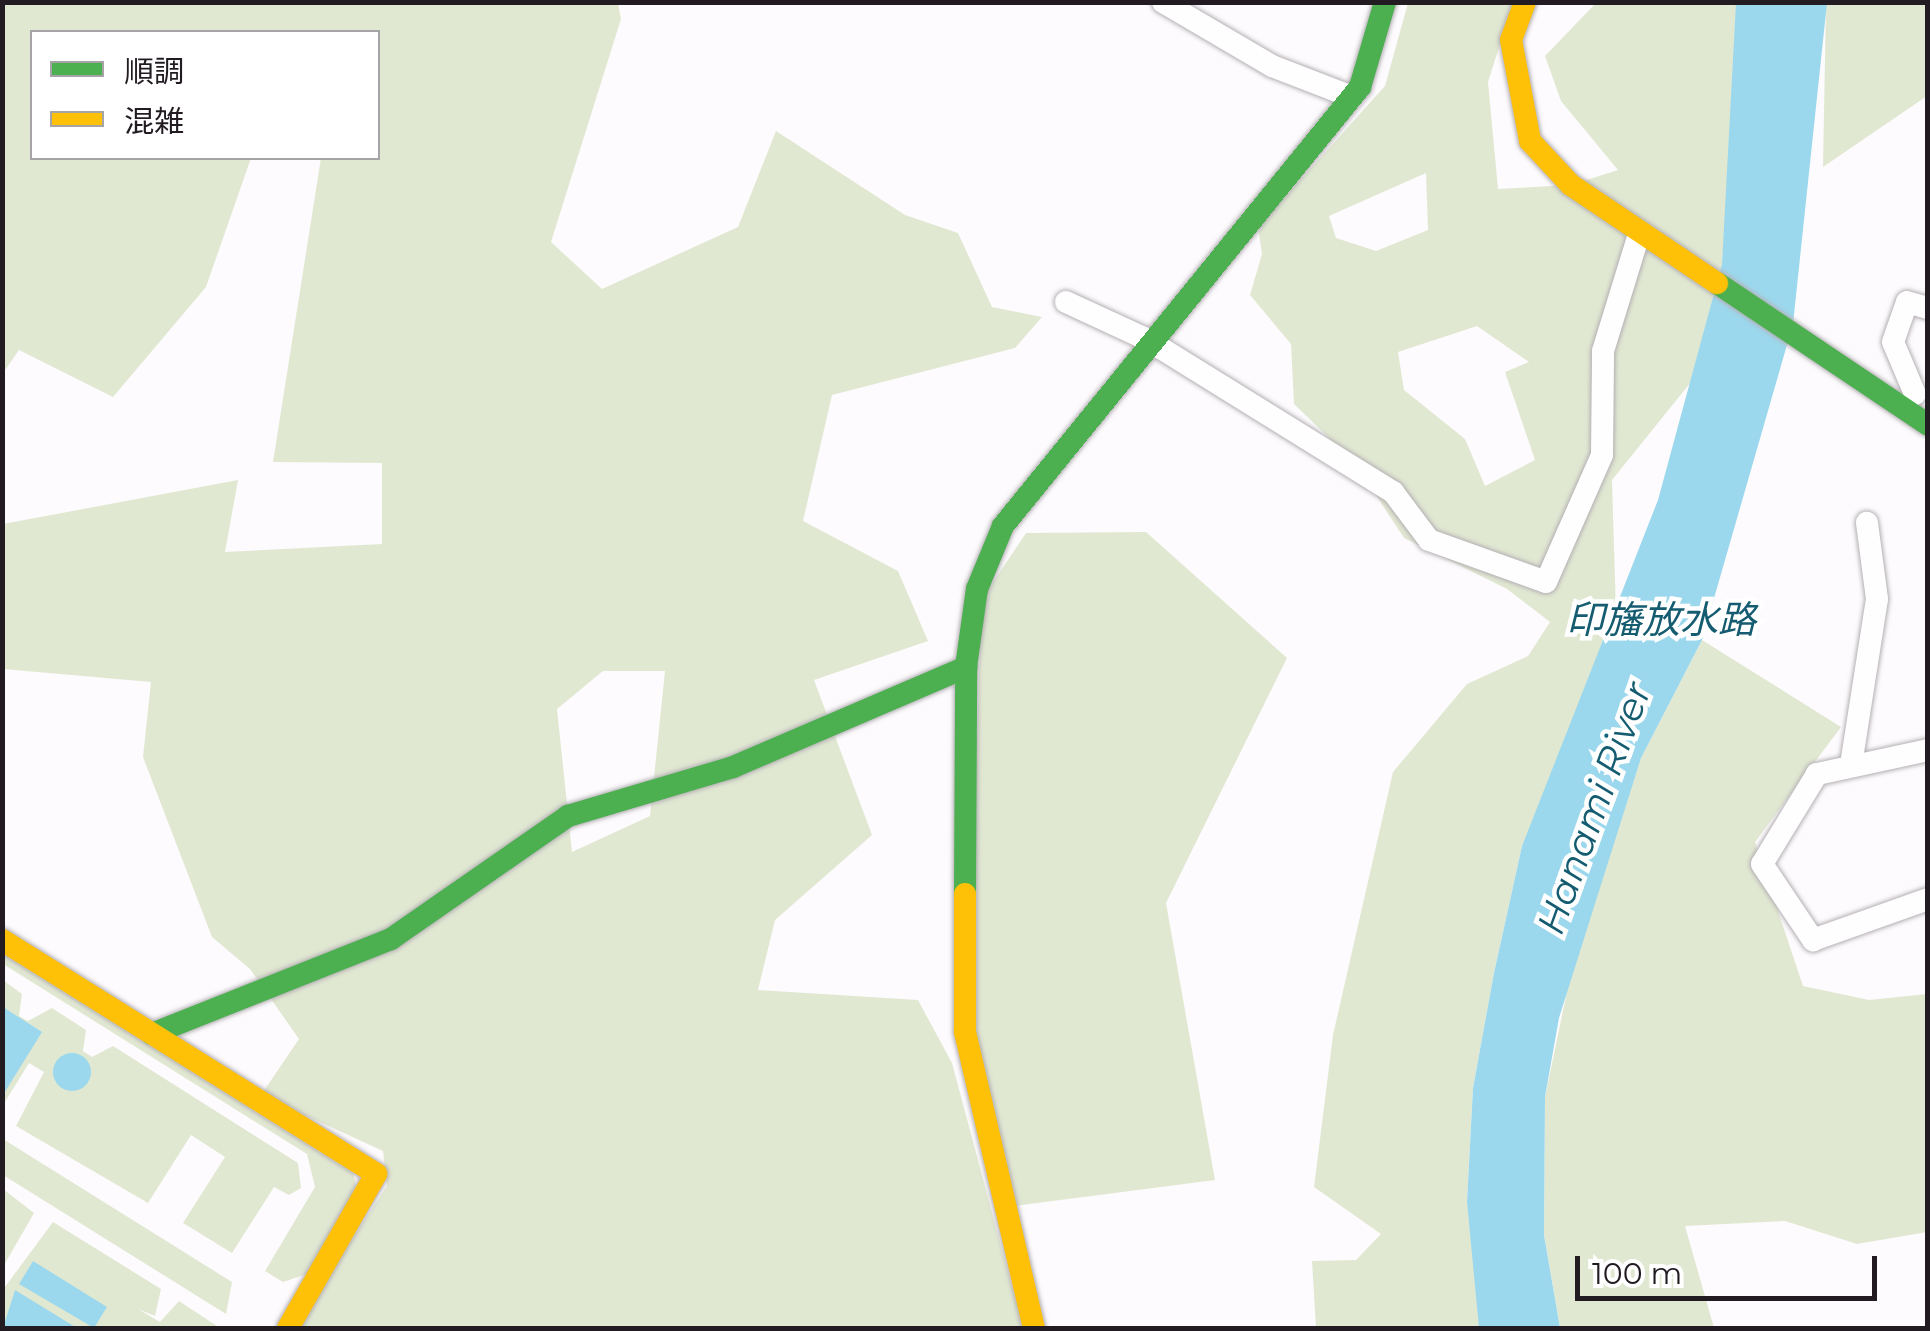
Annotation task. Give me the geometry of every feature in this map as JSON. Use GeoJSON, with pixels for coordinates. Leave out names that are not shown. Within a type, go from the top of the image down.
{"type":"FeatureCollection","features":[{"type":"Feature","properties":{"kind":"street"},"geometry":{"type":"LineString","coordinates":[[1163,2],[1272,66],[1352,97]]}},
{"type":"Feature","properties":{"kind":"street"},"geometry":{"type":"LineString","coordinates":[[1034,1328],[965,1032],[966,667],[976,589],[1003,526],[1146,340],[1352,97],[1371,65],[1384,2]]}},
{"type":"Feature","properties":{"kind":"street"},"geometry":{"type":"LineString","coordinates":[[1525,2],[1511,40],[1530,141],[1571,185],[1882,399],[1928,425]]}},
{"type":"Feature","properties":{"kind":"street"},"geometry":{"type":"LineString","coordinates":[[1066,302],[1146,340],[1393,492],[1429,540],[1546,582],[1602,455],[1603,351],[1649,240]]}},
{"type":"Feature","properties":{"kind":"street"},"geometry":{"type":"LineString","coordinates":[[1915,394],[1894,342],[1907,302],[1928,308]]}},
{"type":"Feature","properties":{"kind":"street"},"geometry":{"type":"LineString","coordinates":[[1851,765],[1877,599],[1867,523]]}},
{"type":"Feature","properties":{"kind":"street"},"geometry":{"type":"LineString","coordinates":[[152,1034],[391,939],[568,816],[734,767],[966,667]]}},
{"type":"Feature","properties":{"kind":"street"},"geometry":{"type":"LineString","coordinates":[[1928,750],[1817,774],[1762,864],[1813,940],[1928,900]]}},
{"type":"Feature","properties":{"kind":"street"},"geometry":{"type":"LineString","coordinates":[[2,940],[376,1174],[288,1328]]}},
{"type":"Feature","properties":{"kind":"green space"},"geometry":{"type":"Polygon","coordinates":[[[3,3],[618,3],[621,19],[551,242],[602,289],[738,227],[776,131],[905,215],[958,233],[992,307],[1042,317],[1015,348],[832,395],[803,521],[898,571],[928,641],[814,680],[872,835],[775,920],[758,990],[918,1000],[952,1063],[1023,1328],[294,1328],[387,1186],[383,1151],[261,1095],[299,1039],[250,969],[212,937],[143,757],[151,682],[3,669],[3,524],[238,480],[225,552],[382,544],[382,463],[273,462],[321,160],[380,160],[380,30],[30,30],[30,160],[250,160],[206,287],[113,397],[19,350],[3,373],[3,3]],[[603,671],[557,709],[572,852],[650,816],[665,671],[603,671]]]}},
{"type":"Feature","properties":{"kind":"green space"},"geometry":{"type":"Polygon","coordinates":[[[1408,3],[1513,3],[1488,82],[1498,189],[1571,185],[1618,170],[1561,101],[1545,56],[1596,3],[1736,3],[1737,86],[1722,264],[1691,382],[1612,480],[1616,613],[1582,721],[1522,846],[1494,973],[1473,1088],[1467,1202],[1482,1328],[1316,1328],[1312,1261],[1356,1260],[1381,1234],[1314,1187],[1333,1035],[1393,772],[1467,684],[1528,656],[1550,622],[1507,589],[1404,538],[1355,463],[1294,404],[1291,344],[1250,295],[1262,254],[1258,227],[1385,86],[1408,3]],[[1426,173],[1329,216],[1336,238],[1376,251],[1428,230],[1426,173]],[[1477,326],[1398,352],[1404,390],[1465,439],[1485,486],[1535,460],[1505,372],[1529,362],[1477,326]]]}},
{"type":"Feature","properties":{"kind":"green space"},"geometry":{"type":"Polygon","coordinates":[[[1826,3],[1927,3],[1927,96],[1823,167],[1826,3]]]}},
{"type":"Feature","properties":{"kind":"green space"},"geometry":{"type":"Polygon","coordinates":[[[1146,532],[1287,658],[1166,903],[1215,1180],[1015,1206],[970,1010],[981,600],[1026,533],[1146,532]]]}},
{"type":"Feature","properties":{"kind":"green space"},"geometry":{"type":"Polygon","coordinates":[[[1702,640],[1841,727],[1755,842],[1803,986],[1869,1000],[1927,994],[1927,1232],[1857,1244],[1785,1221],[1685,1226],[1714,1328],[1560,1328],[1544,1235],[1545,1097],[1574,958],[1641,758],[1702,640]]]}},
{"type":"Feature","properties":{"kind":"green space"},"geometry":{"type":"Polygon","coordinates":[[[2,953],[353,1173],[358,1193],[307,1274],[283,1282],[265,1271],[315,1187],[307,1154],[3,964],[2,953]]]}},
{"type":"Feature","properties":{"kind":"green space"},"geometry":{"type":"Polygon","coordinates":[[[3,980],[22,994],[19,1016],[28,1021],[52,1008],[86,1030],[83,1051],[92,1057],[113,1046],[298,1163],[301,1188],[289,1195],[274,1187],[232,1253],[183,1223],[225,1157],[191,1135],[148,1203],[16,1126],[44,1072],[29,1063],[3,1105],[3,980]]]}},
{"type":"Feature","properties":{"kind":"green space"},"geometry":{"type":"Polygon","coordinates":[[[3,1139],[232,1282],[226,1314],[3,1175],[3,1139]]]}},
{"type":"Feature","properties":{"kind":"green space"},"geometry":{"type":"Polygon","coordinates":[[[3,1189],[34,1213],[3,1267],[3,1189]]]}},
{"type":"Feature","properties":{"kind":"green space"},"geometry":{"type":"Polygon","coordinates":[[[53,1222],[161,1289],[155,1316],[138,1309],[160,1322],[179,1301],[220,1328],[3,1328],[2,1291],[53,1222]]]}},
{"type":"Feature","properties":{"kind":"water","name":"印旛放水路"},"geometry":{"type":"Polygon","coordinates":[[[1736,3],[1827,3],[1793,324],[1702,640],[1641,758],[1559,1018],[1545,1097],[1544,1235],[1560,1328],[1479,1328],[1467,1202],[1473,1088],[1494,973],[1522,846],[1658,500],[1722,264],[1736,3]]]}},
{"type":"Feature","properties":{"kind":"water"},"geometry":{"type":"Polygon","coordinates":[[[2,1007],[42,1032],[3,1095],[2,1007]]]}},
{"type":"Feature","properties":{"kind":"water"},"geometry":{"type":"Polygon","coordinates":[[[72,1053],[86,1058],[91,1072],[86,1086],[72,1091],[58,1086],[53,1072],[58,1058],[72,1053]]]}},
{"type":"Feature","properties":{"kind":"water"},"geometry":{"type":"Polygon","coordinates":[[[33,1261],[107,1307],[94,1328],[19,1284],[33,1261]]]}},
{"type":"Feature","properties":{"kind":"water"},"geometry":{"type":"Polygon","coordinates":[[[15,1290],[77,1328],[3,1328],[15,1290]]]}},
{"type":"Feature","properties":{"kind":"traffic: fast"},"geometry":{"type":"LineString","coordinates":[[965,894],[966,667],[977,589],[1003,526],[1360,87],[1385,2]]}},
{"type":"Feature","properties":{"kind":"traffic: fast"},"geometry":{"type":"LineString","coordinates":[[1717,283],[1928,425]]}},
{"type":"Feature","properties":{"kind":"traffic: fast"},"geometry":{"type":"LineString","coordinates":[[152,1034],[391,939],[568,816],[733,767],[966,667]]}},
{"type":"Feature","properties":{"kind":"traffic: slow"},"geometry":{"type":"LineString","coordinates":[[1525,2],[1511,40],[1530,141],[1571,185],[1717,283]]}},
{"type":"Feature","properties":{"kind":"traffic: slow"},"geometry":{"type":"LineString","coordinates":[[965,894],[965,1032],[1034,1328]]}},
{"type":"Feature","properties":{"kind":"traffic: slow"},"geometry":{"type":"LineString","coordinates":[[2,940],[376,1174],[288,1328]]}},
{"type":"Feature","properties":{"kind":"water label","name":"Hanami River"},"geometry":{"type":"Point","coordinates":[1594,808]}}]}
